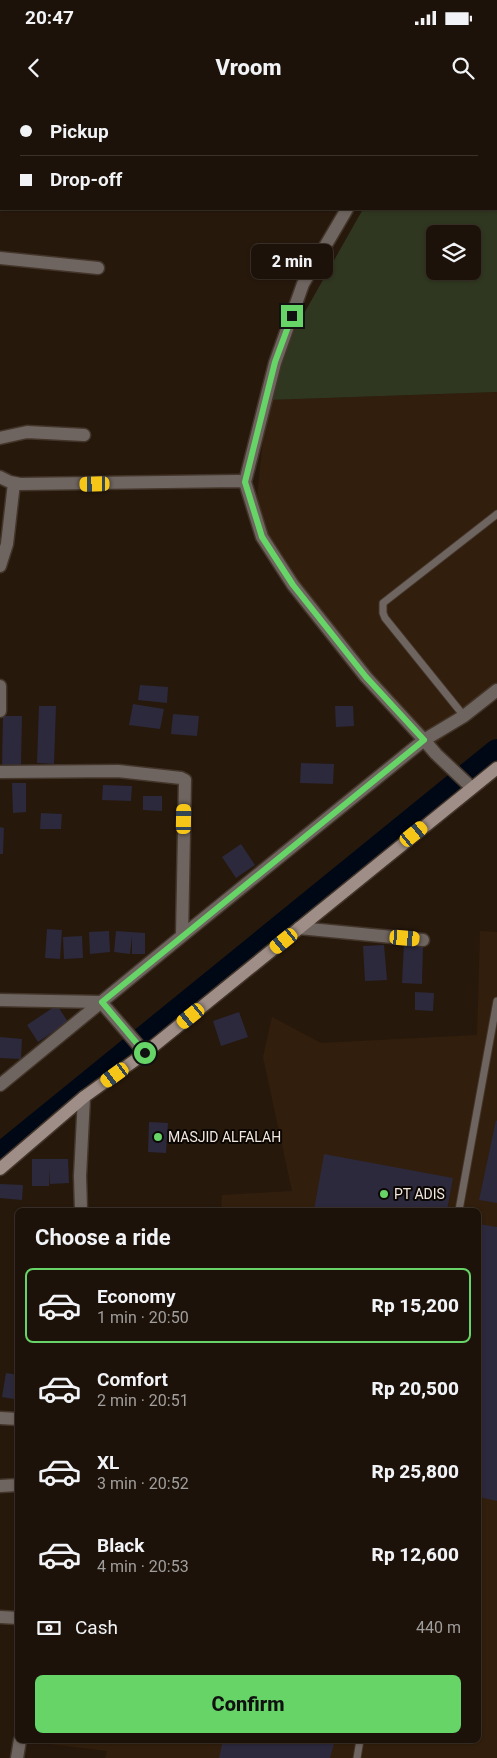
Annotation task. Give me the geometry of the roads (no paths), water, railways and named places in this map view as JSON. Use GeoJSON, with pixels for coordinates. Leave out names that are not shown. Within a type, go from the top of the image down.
{"type":"FeatureCollection","features":[{"type":"Feature","properties":{"kind":"street"},"geometry":{"type":"LineString","coordinates":[[346,210],[302,284],[236,482],[262,537],[293,585],[366,677],[436,754],[471,786]]}},
{"type":"Feature","properties":{"kind":"street"},"geometry":{"type":"LineString","coordinates":[[0,258],[98,268]]}},
{"type":"Feature","properties":{"kind":"street"},"geometry":{"type":"LineString","coordinates":[[0,438],[27,432],[84,435]]}},
{"type":"Feature","properties":{"kind":"street"},"geometry":{"type":"LineString","coordinates":[[0,477],[14,483],[236,482]]}},
{"type":"Feature","properties":{"kind":"street"},"geometry":{"type":"LineString","coordinates":[[0,566],[7,544],[14,483]]}},
{"type":"Feature","properties":{"kind":"street"},"geometry":{"type":"LineString","coordinates":[[0,686],[0,711]]}},
{"type":"Feature","properties":{"kind":"street"},"geometry":{"type":"LineString","coordinates":[[0,1085],[424,740],[464,716],[497,690]]}},
{"type":"Feature","properties":{"kind":"street"},"geometry":{"type":"LineString","coordinates":[[0,1169],[142,1049],[299,928],[471,786],[497,768]]}},
{"type":"Feature","properties":{"kind":"street"},"geometry":{"type":"LineString","coordinates":[[0,772],[118,771],[185,780],[182,936]]}},
{"type":"Feature","properties":{"kind":"street"},"geometry":{"type":"LineString","coordinates":[[299,928],[423,940]]}},
{"type":"Feature","properties":{"kind":"street"},"geometry":{"type":"LineString","coordinates":[[0,1000],[102,1002],[142,1049]]}},
{"type":"Feature","properties":{"kind":"street"},"geometry":{"type":"LineString","coordinates":[[81,1208],[80,1176],[84,1097]]}},
{"type":"Feature","properties":{"kind":"street"},"geometry":{"type":"LineString","coordinates":[[0,1418],[15,1419]]}},
{"type":"Feature","properties":{"kind":"street"},"geometry":{"type":"LineString","coordinates":[[0,1486],[15,1485]]}},
{"type":"Feature","properties":{"kind":"street"},"geometry":{"type":"LineString","coordinates":[[0,1617],[15,1618]]}},
{"type":"Feature","properties":{"kind":"street"},"geometry":{"type":"LineString","coordinates":[[17,1758],[20,1743]]}},
{"type":"Feature","properties":{"kind":"lane"},"geometry":{"type":"LineString","coordinates":[[464,716],[385,618],[383,602],[497,514]]}},
{"type":"Feature","properties":{"kind":"lane"},"geometry":{"type":"LineString","coordinates":[[459,1208],[497,1001]]}},
{"type":"Feature","properties":{"kind":"lane"},"geometry":{"type":"LineString","coordinates":[[357,1758],[360,1743]]}},
{"type":"Feature","properties":{"kind":"waterway"},"geometry":{"type":"LineString","coordinates":[[0,1156],[497,752]]}},
{"type":"Feature","properties":{"kind":"place","name":"MASJID ALFALAH"},"geometry":{"type":"Point","coordinates":[158,1137]}},
{"type":"Feature","properties":{"kind":"place","name":"PT ADIS"},"geometry":{"type":"Point","coordinates":[384,1194]}}]}
